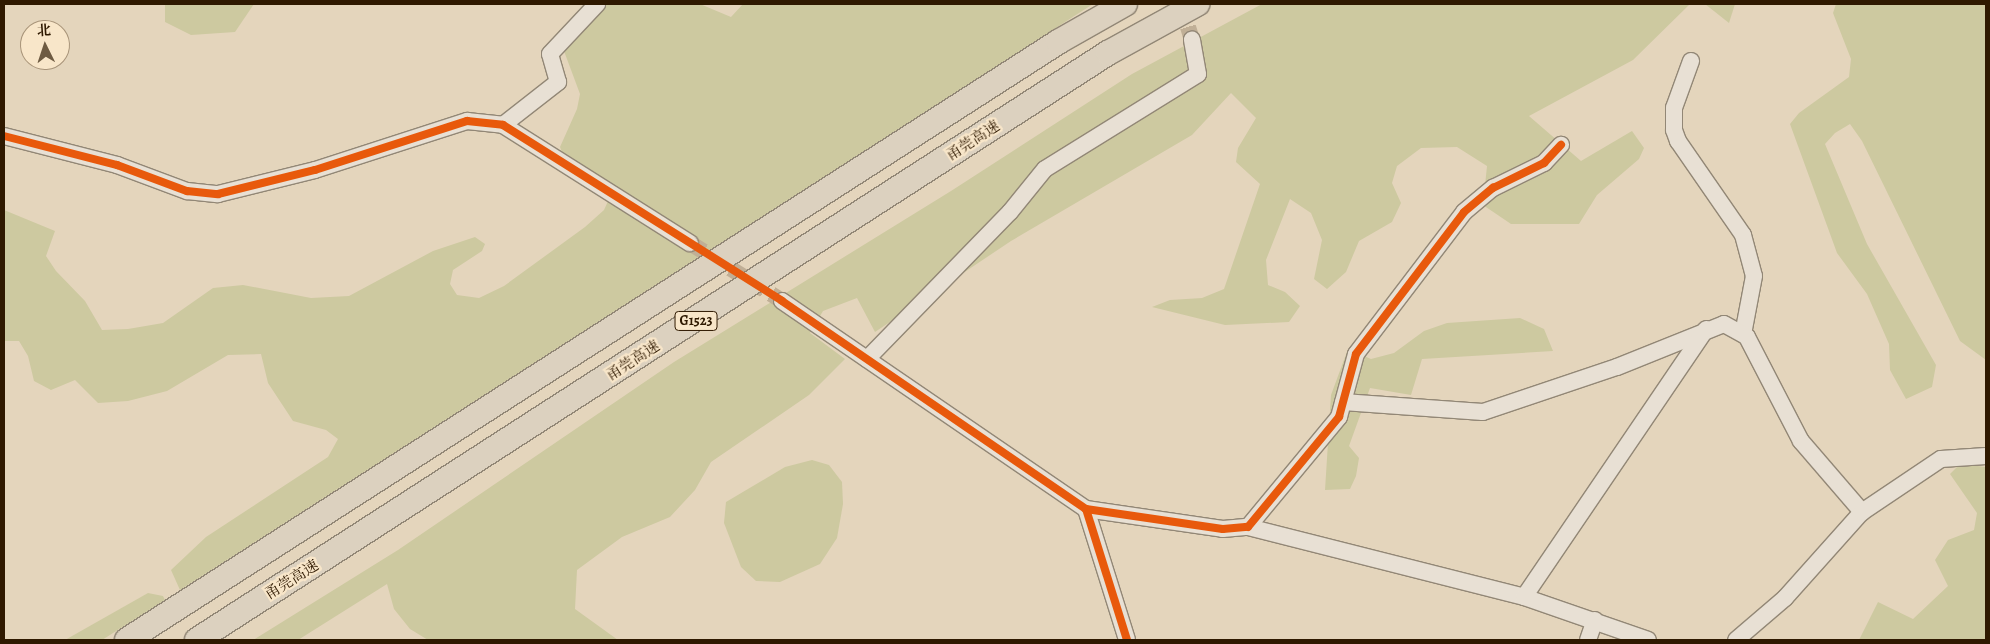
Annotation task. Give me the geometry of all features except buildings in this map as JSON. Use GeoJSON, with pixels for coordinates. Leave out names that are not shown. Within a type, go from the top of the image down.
{"type":"FeatureCollection","features":[{"type":"Feature","properties":{"kind":"highway","name":"G1523"},"geometry":{"type":"LineString","coordinates":[[127,640],[1049,47],[1125,4]]}},
{"type":"Feature","properties":{"kind":"highway","name":"甬莞高速"},"geometry":{"type":"LineString","coordinates":[[197,640],[1108,53],[1197,4]]}},
{"type":"Feature","properties":{"kind":"street"},"geometry":{"type":"LineString","coordinates":[[503,125],[558,82],[550,54],[597,4]]}},
{"type":"Feature","properties":{"kind":"street"},"geometry":{"type":"LineString","coordinates":[[868,358],[1010,212],[1045,169],[1198,74],[1192,40]]}},
{"type":"Feature","properties":{"kind":"street"},"geometry":{"type":"LineString","coordinates":[[1691,61],[1674,108],[1674,130],[1678,141],[1742,235],[1754,276],[1743,334]]}},
{"type":"Feature","properties":{"kind":"street"},"geometry":{"type":"LineString","coordinates":[[4,136],[117,165],[188,191],[218,194],[315,170],[467,121],[503,125],[690,243]]}},
{"type":"Feature","properties":{"kind":"street"},"geometry":{"type":"LineString","coordinates":[[1248,527],[1338,417],[1356,354],[1464,212],[1494,188],[1544,163],[1561,145]]}},
{"type":"Feature","properties":{"kind":"street"},"geometry":{"type":"LineString","coordinates":[[782,301],[868,358],[1086,509],[1223,529],[1248,527],[1524,597],[1595,620],[1648,640]]}},
{"type":"Feature","properties":{"kind":"street"},"geometry":{"type":"LineString","coordinates":[[1342,402],[1483,412],[1617,367],[1706,329],[1724,324],[1743,334],[1801,441],[1862,512]]}},
{"type":"Feature","properties":{"kind":"street"},"geometry":{"type":"LineString","coordinates":[[1524,597],[1706,329]]}},
{"type":"Feature","properties":{"kind":"street"},"geometry":{"type":"LineString","coordinates":[[1736,640],[1785,598],[1862,512],[1941,459],[1986,456]]}},
{"type":"Feature","properties":{"kind":"street"},"geometry":{"type":"LineString","coordinates":[[1086,509],[1127,640]]}},
{"type":"Feature","properties":{"kind":"street"},"geometry":{"type":"LineString","coordinates":[[1588,640],[1595,620]]}},
{"type":"Feature","properties":{"kind":"shaded area"},"geometry":{"type":"Polygon","coordinates":[[[165,4],[254,4],[235,32],[191,35],[165,22],[165,4]]]}},
{"type":"Feature","properties":{"kind":"shaded area"},"geometry":{"type":"Polygon","coordinates":[[[596,4],[700,4],[731,17],[743,4],[1093,4],[180,590],[171,570],[206,537],[328,457],[338,439],[326,430],[293,421],[268,383],[261,354],[228,355],[167,391],[128,401],[98,403],[75,380],[51,390],[34,381],[28,356],[19,341],[4,341],[4,210],[55,231],[46,256],[56,271],[85,301],[102,330],[128,329],[163,323],[213,288],[243,285],[311,298],[349,296],[433,251],[475,237],[485,244],[482,251],[453,270],[450,284],[457,295],[479,298],[504,286],[585,227],[604,210],[609,199],[605,180],[564,157],[560,147],[577,109],[580,94],[561,43],[596,4]]]}},
{"type":"Feature","properties":{"kind":"shaded area"},"geometry":{"type":"Polygon","coordinates":[[[1262,4],[1690,4],[1633,60],[1529,116],[1581,161],[1632,131],[1644,148],[1639,159],[1597,195],[1579,224],[1511,224],[1483,205],[1487,166],[1457,147],[1421,148],[1397,166],[1392,183],[1401,203],[1392,222],[1359,241],[1346,272],[1327,289],[1314,279],[1322,240],[1311,213],[1290,199],[1266,260],[1268,285],[1285,292],[1300,306],[1289,322],[1225,325],[1152,307],[1170,300],[1202,298],[1224,289],[1260,184],[1236,162],[1238,148],[1256,118],[1231,93],[1192,135],[1011,241],[875,332],[857,298],[823,311],[810,333],[845,359],[809,395],[711,462],[695,490],[670,517],[622,537],[577,570],[575,609],[618,640],[428,640],[410,629],[394,609],[387,584],[298,640],[253,640],[398,550],[674,362],[951,191],[1132,74],[1262,4]]]}},
{"type":"Feature","properties":{"kind":"shaded area"},"geometry":{"type":"Polygon","coordinates":[[[1705,4],[1735,4],[1729,23],[1705,4]]]}},
{"type":"Feature","properties":{"kind":"shaded area"},"geometry":{"type":"Polygon","coordinates":[[[1836,4],[1986,4],[1986,360],[1960,341],[1862,141],[1850,124],[1835,133],[1825,144],[1867,244],[1936,365],[1932,387],[1906,399],[1890,370],[1889,344],[1867,294],[1837,253],[1790,124],[1799,113],[1849,77],[1851,59],[1833,13],[1836,4]]]}},
{"type":"Feature","properties":{"kind":"shaded area"},"geometry":{"type":"Polygon","coordinates":[[[1520,318],[1544,329],[1553,351],[1422,359],[1411,395],[1370,388],[1349,446],[1359,458],[1356,476],[1350,489],[1325,490],[1331,395],[1348,349],[1371,359],[1394,353],[1424,331],[1447,323],[1520,318]]]}},
{"type":"Feature","properties":{"kind":"shaded area"},"geometry":{"type":"Polygon","coordinates":[[[812,460],[829,465],[842,482],[843,504],[837,538],[820,564],[780,582],[756,581],[741,567],[724,523],[726,502],[785,467],[812,460]]]}},
{"type":"Feature","properties":{"kind":"shaded area"},"geometry":{"type":"Polygon","coordinates":[[[1960,464],[1986,467],[1986,640],[1859,640],[1878,602],[1913,619],[1948,586],[1935,560],[1948,540],[1974,530],[1977,513],[1950,474],[1960,464]]]}},
{"type":"Feature","properties":{"kind":"shaded area"},"geometry":{"type":"Polygon","coordinates":[[[148,593],[163,596],[165,600],[102,640],[65,640],[148,593]]]}},
{"type":"Feature","properties":{"kind":"tunnel"},"geometry":{"type":"LineString","coordinates":[[1181,4],[1192,40]]}},
{"type":"Feature","properties":{"kind":"tunnel"},"geometry":{"type":"LineString","coordinates":[[690,243],[782,301]]}},
{"type":"Feature","properties":{"kind":"cycle path"},"geometry":{"type":"LineString","coordinates":[[4,136],[117,165],[187,191],[218,194],[315,170],[467,121],[503,125],[782,301],[1086,509],[1127,640]]}},
{"type":"Feature","properties":{"kind":"cycle path"},"geometry":{"type":"LineString","coordinates":[[1086,509],[1223,529],[1248,527],[1339,417],[1356,354],[1464,212],[1493,188],[1544,163],[1561,145]]}}]}
